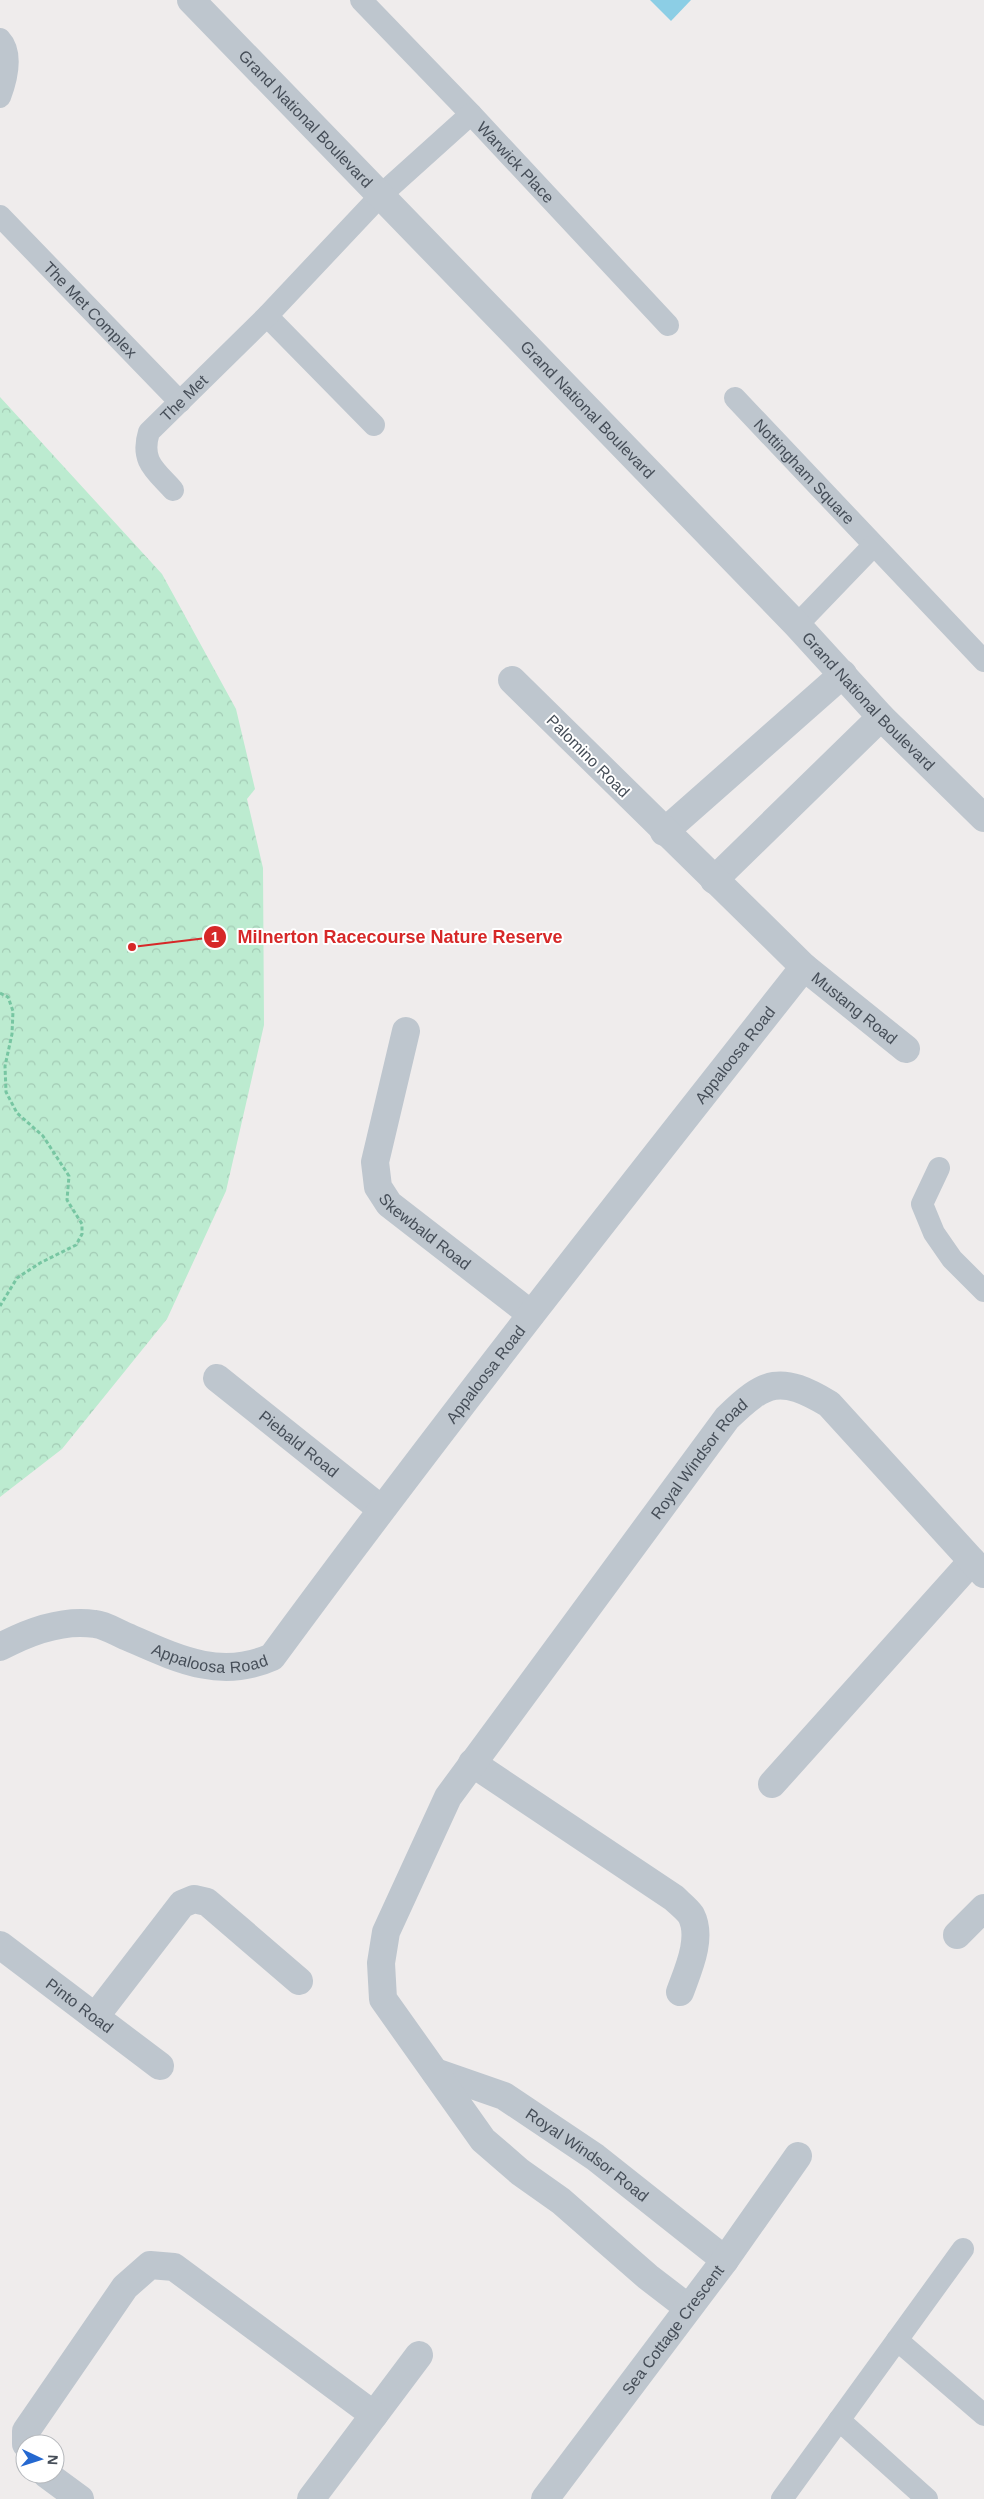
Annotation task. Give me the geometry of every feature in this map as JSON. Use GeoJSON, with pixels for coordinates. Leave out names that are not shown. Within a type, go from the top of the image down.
{"type":"FeatureCollection","features":[{"type":"Feature","properties":{"kind":"street","name":"Grand National Boulevard"},"geometry":{"type":"LineString","coordinates":[[191,0],[797,626],[881,717],[984,818]]}},
{"type":"Feature","properties":{"kind":"street"},"geometry":{"type":"LineString","coordinates":[[804,967],[664,832],[842,674]]}},
{"type":"Feature","properties":{"kind":"street","name":"Palomino Road"},"geometry":{"type":"LineString","coordinates":[[512,680],[664,832]]}},
{"type":"Feature","properties":{"kind":"street"},"geometry":{"type":"LineString","coordinates":[[714,880],[881,717]]}},
{"type":"Feature","properties":{"kind":"street","name":"Mustang Road"},"geometry":{"type":"LineString","coordinates":[[804,967],[906,1049]]}},
{"type":"Feature","properties":{"kind":"street","name":"Appaloosa Road"},"geometry":{"type":"LineString","coordinates":[[0,1647],[23,1635],[69,1624],[96,1624],[189,1663],[231,1668],[253,1666],[272,1657],[381,1509],[531,1314],[804,967]]}},
{"type":"Feature","properties":{"kind":"street","name":"Skewbald Road"},"geometry":{"type":"LineString","coordinates":[[406,1031],[374,1162],[378,1187],[390,1204],[531,1314]]}},
{"type":"Feature","properties":{"kind":"street","name":"Piebald Road"},"geometry":{"type":"LineString","coordinates":[[217,1378],[381,1509]]}},
{"type":"Feature","properties":{"kind":"street","name":"Royal Windsor Road"},"geometry":{"type":"LineString","coordinates":[[687,2308],[561,2201],[520,2172],[483,2140],[383,1999],[381,1963],[386,1932],[448,1797],[727,1418],[748,1398],[776,1384],[806,1390],[828,1404],[978,1567],[772,1784]]}},
{"type":"Feature","properties":{"kind":"street"},"geometry":{"type":"LineString","coordinates":[[472,1763],[674,1898],[691,1915],[696,1936],[692,1962],[680,1992]]}},
{"type":"Feature","properties":{"kind":"street"},"geometry":{"type":"LineString","coordinates":[[95,2017],[182,1904],[194,1899],[207,1902],[299,1981]]}},
{"type":"Feature","properties":{"kind":"street"},"geometry":{"type":"LineString","coordinates":[[957,1935],[984,1908]]}},
{"type":"Feature","properties":{"kind":"street","name":"Pinto Road"},"geometry":{"type":"LineString","coordinates":[[0,1945],[160,2066]]}},
{"type":"Feature","properties":{"kind":"street","name":"Royal Windsor Road"},"geometry":{"type":"LineString","coordinates":[[435,2072],[504,2096],[595,2157],[725,2260]]}},
{"type":"Feature","properties":{"kind":"street","name":"Sea Cottage Crescent"},"geometry":{"type":"LineString","coordinates":[[545,2499],[725,2260],[798,2156]]}},
{"type":"Feature","properties":{"kind":"street"},"geometry":{"type":"LineString","coordinates":[[26,2434],[26,2431],[124,2287],[150,2266],[174,2267],[374,2415]]}},
{"type":"Feature","properties":{"kind":"street"},"geometry":{"type":"LineString","coordinates":[[311,2499],[419,2355]]}},
{"type":"Feature","properties":{"kind":"street"},"geometry":{"type":"LineString","coordinates":[[60,2484],[80,2499]]}},
{"type":"Feature","properties":{"kind":"lane","name":"Warwick Place"},"geometry":{"type":"LineString","coordinates":[[361,0],[471,114],[668,325]]}},
{"type":"Feature","properties":{"kind":"lane"},"geometry":{"type":"LineString","coordinates":[[0,39],[4,44],[8,74],[0,97]]}},
{"type":"Feature","properties":{"kind":"lane","name":"Warwick Place"},"geometry":{"type":"LineString","coordinates":[[381,195],[471,114]]}},
{"type":"Feature","properties":{"kind":"lane","name":"The Met"},"geometry":{"type":"LineString","coordinates":[[173,490],[149,463],[145,446],[149,432],[267,316],[381,195]]}},
{"type":"Feature","properties":{"kind":"lane","name":"The Met Complex"},"geometry":{"type":"LineString","coordinates":[[0,216],[180,402]]}},
{"type":"Feature","properties":{"kind":"lane"},"geometry":{"type":"LineString","coordinates":[[267,316],[374,425]]}},
{"type":"Feature","properties":{"kind":"lane","name":"Nottingham Square"},"geometry":{"type":"LineString","coordinates":[[735,398],[873,546],[984,661]]}},
{"type":"Feature","properties":{"kind":"lane"},"geometry":{"type":"LineString","coordinates":[[797,626],[873,546]]}},
{"type":"Feature","properties":{"kind":"lane"},"geometry":{"type":"LineString","coordinates":[[939,1168],[922,1204],[934,1233],[952,1259],[984,1291]]}},
{"type":"Feature","properties":{"kind":"lane"},"geometry":{"type":"LineString","coordinates":[[782,2499],[962,2249]]}},
{"type":"Feature","properties":{"kind":"lane"},"geometry":{"type":"LineString","coordinates":[[897,2340],[984,2415]]}},
{"type":"Feature","properties":{"kind":"lane"},"geometry":{"type":"LineString","coordinates":[[839,2420],[927,2499]]}},
{"type":"Feature","properties":{"kind":"path"},"geometry":{"type":"LineString","coordinates":[[0,993],[8,997],[13,1011],[12,1034],[5,1066],[6,1092],[17,1113],[43,1136],[69,1176],[67,1200],[82,1224],[82,1234],[76,1245],[40,1263],[17,1278],[0,1306]]}},
{"type":"Feature","properties":{"kind":"green space"},"geometry":{"type":"Polygon","coordinates":[[[0,397],[162,574],[236,709],[255,789],[247,799],[263,868],[264,1025],[226,1191],[167,1319],[62,1449],[0,1497],[0,397]]]}},
{"type":"Feature","properties":{"kind":"water"},"geometry":{"type":"Polygon","coordinates":[[[650,0],[691,0],[671,21],[650,0]]]}},
{"type":"Feature","properties":{"kind":"place","name":"Milnerton Racecourse Nature Reserve"},"geometry":{"type":"Point","coordinates":[132,947]}}]}
